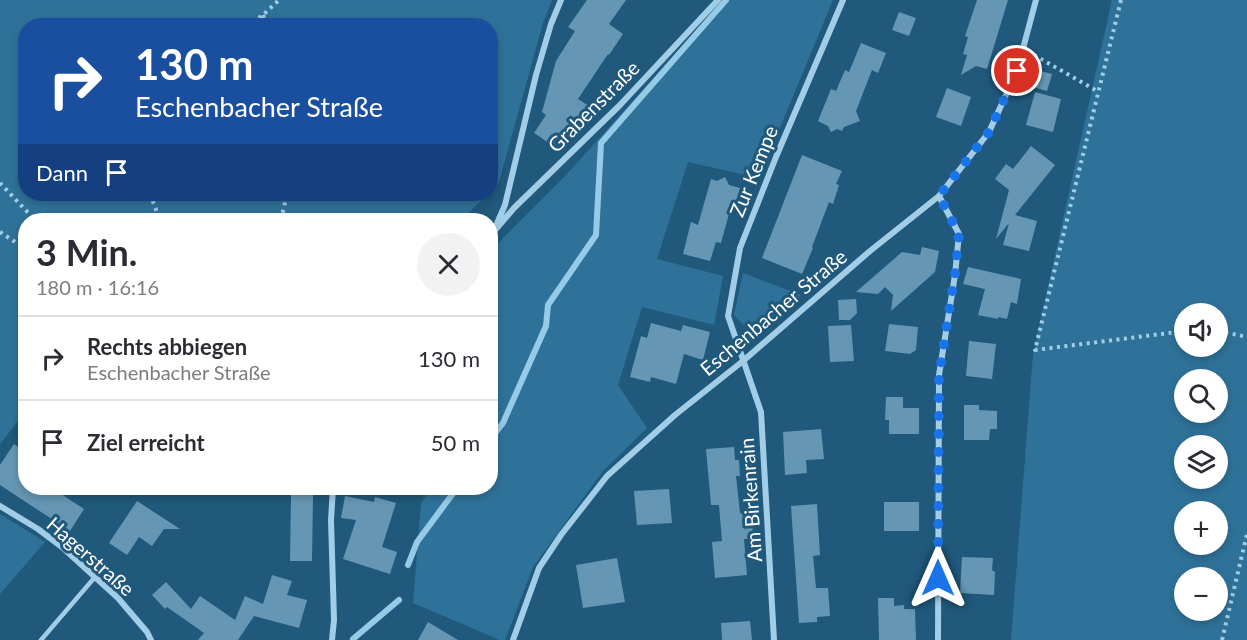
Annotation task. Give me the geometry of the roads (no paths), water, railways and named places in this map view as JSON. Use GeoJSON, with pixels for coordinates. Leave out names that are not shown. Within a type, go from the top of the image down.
{"type":"FeatureCollection","features":[{"type":"Feature","properties":{"kind":"street"},"geometry":{"type":"LineString","coordinates":[[498,220],[505,205],[536,75],[551,24],[561,0]]}},
{"type":"Feature","properties":{"kind":"street","name":"Grabenstraße"},"geometry":{"type":"LineString","coordinates":[[498,227],[514,208],[620,105],[718,0]]}},
{"type":"Feature","properties":{"kind":"street","name":"Zur Kempe"},"geometry":{"type":"LineString","coordinates":[[743,361],[728,316],[740,248],[843,0]]}},
{"type":"Feature","properties":{"kind":"street","name":"Eschenbacher Straße"},"geometry":{"type":"LineString","coordinates":[[513,640],[538,568],[607,476],[675,414],[743,361],[870,251],[939,196],[989,132],[1017,71],[1036,0]]}},
{"type":"Feature","properties":{"kind":"street"},"geometry":{"type":"LineString","coordinates":[[938,640],[939,375],[959,234],[939,196]]}},
{"type":"Feature","properties":{"kind":"street","name":"Am Birkenrain"},"geometry":{"type":"LineString","coordinates":[[743,361],[760,412],[774,640]]}},
{"type":"Feature","properties":{"kind":"street"},"geometry":{"type":"LineString","coordinates":[[332,640],[334,620],[331,520],[333,495]]}},
{"type":"Feature","properties":{"kind":"street","name":"Hagerstraße"},"geometry":{"type":"LineString","coordinates":[[0,506],[62,547],[118,598],[151,640]]}},
{"type":"Feature","properties":{"kind":"lane"},"geometry":{"type":"LineString","coordinates":[[41,640],[95,577]]}},
{"type":"Feature","properties":{"kind":"waterway"},"geometry":{"type":"LineString","coordinates":[[498,430],[546,326],[548,305],[596,235],[601,143],[726,0]]}},
{"type":"Feature","properties":{"kind":"waterway"},"geometry":{"type":"LineString","coordinates":[[408,565],[417,542],[452,495]]}},
{"type":"Feature","properties":{"kind":"waterway"},"geometry":{"type":"LineString","coordinates":[[353,639],[399,600]]}}]}
